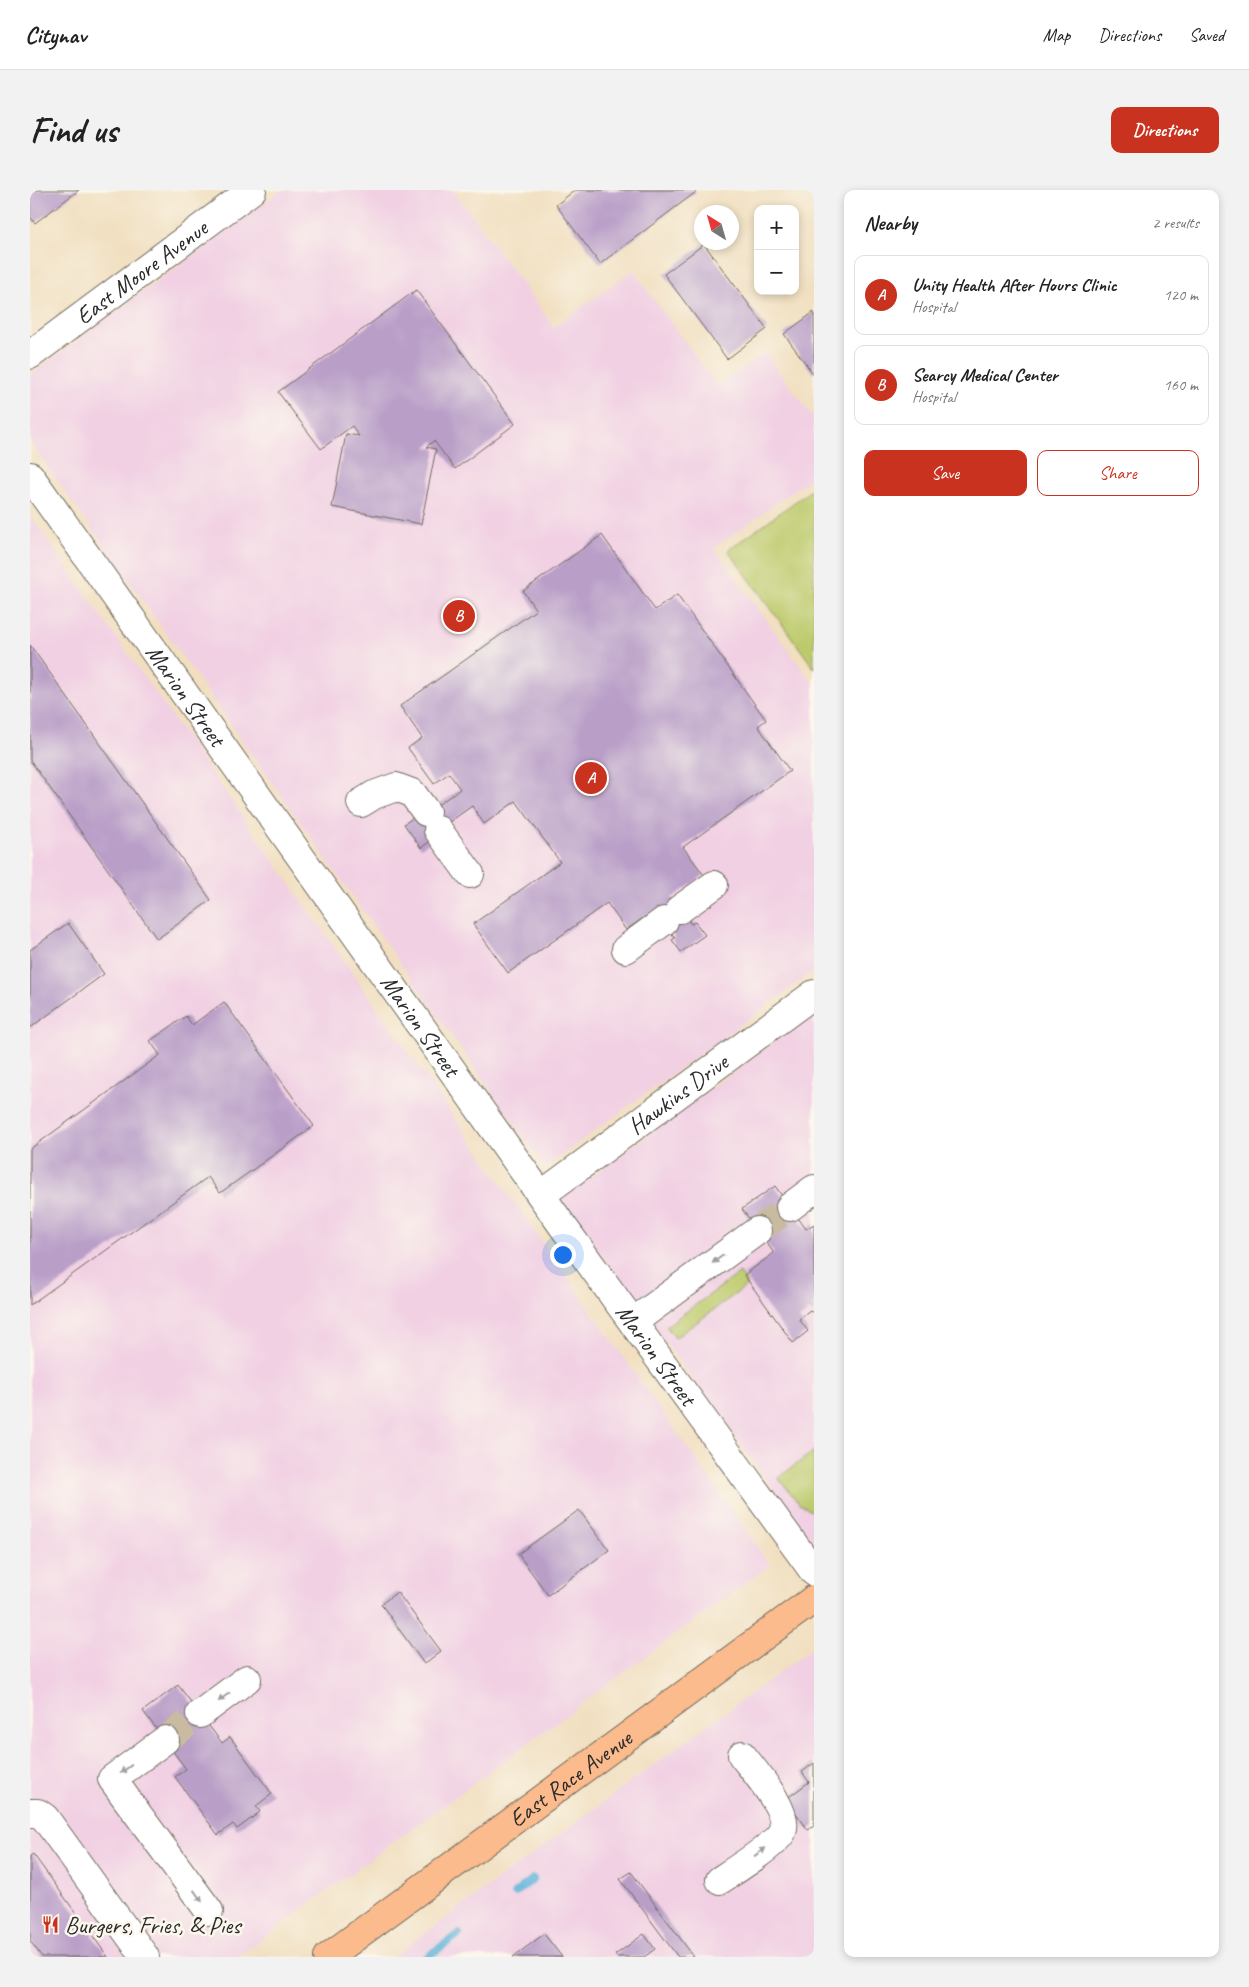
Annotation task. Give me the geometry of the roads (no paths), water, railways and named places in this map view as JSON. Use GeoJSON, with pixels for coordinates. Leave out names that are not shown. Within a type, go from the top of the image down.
{"type":"FeatureCollection","features":[{"type":"Feature","properties":{"kind":"main road","name":"East Race Avenue"},"geometry":{"type":"LineString","coordinates":[[328,1957],[814,1599]]}},
{"type":"Feature","properties":{"kind":"street","name":"East Moore Avenue"},"geometry":{"type":"LineString","coordinates":[[30,355],[252,190]]}},
{"type":"Feature","properties":{"kind":"street","name":"Marion Street"},"geometry":{"type":"LineString","coordinates":[[30,476],[540,1194],[814,1572]]}},
{"type":"Feature","properties":{"kind":"street"},"geometry":{"type":"LineString","coordinates":[[361,803],[374,795],[396,787],[412,793],[470,874]]}},
{"type":"Feature","properties":{"kind":"street"},"geometry":{"type":"LineString","coordinates":[[626,948],[714,885]]}},
{"type":"Feature","properties":{"kind":"street","name":"Hawkins Drive"},"geometry":{"type":"LineString","coordinates":[[540,1194],[814,994]]}},
{"type":"Feature","properties":{"kind":"street"},"geometry":{"type":"LineString","coordinates":[[790,1206],[814,1189]]}},
{"type":"Feature","properties":{"kind":"street"},"geometry":{"type":"LineString","coordinates":[[633,1322],[757,1231]]}},
{"type":"Feature","properties":{"kind":"street"},"geometry":{"type":"LineString","coordinates":[[200,1714],[247,1680]]}},
{"type":"Feature","properties":{"kind":"street"},"geometry":{"type":"LineString","coordinates":[[165,1740],[112,1779],[209,1911]]}},
{"type":"Feature","properties":{"kind":"street"},"geometry":{"type":"LineString","coordinates":[[720,1880],[774,1841],[782,1832],[784,1822],[781,1810],[742,1755]]}},
{"type":"Feature","properties":{"kind":"street"},"geometry":{"type":"LineString","coordinates":[[30,1813],[38,1814],[45,1818],[145,1957]]}},
{"type":"Feature","properties":{"kind":"waterway"},"geometry":{"type":"LineString","coordinates":[[515,1893],[533,1879]]}},
{"type":"Feature","properties":{"kind":"waterway"},"geometry":{"type":"LineString","coordinates":[[427,1957],[459,1934]]}},
{"type":"Feature","properties":{"kind":"tunnel"},"geometry":{"type":"LineString","coordinates":[[757,1231],[790,1207]]}},
{"type":"Feature","properties":{"kind":"tunnel"},"geometry":{"type":"LineString","coordinates":[[165,1740],[200,1714]]}},
{"type":"Feature","properties":{"kind":"place","name":"Searcy Medical Center"},"geometry":{"type":"Point","coordinates":[459,616]}},
{"type":"Feature","properties":{"kind":"place","name":"Unity Health After Hours Clinic"},"geometry":{"type":"Point","coordinates":[591,778]}},
{"type":"Feature","properties":{"kind":"place","name":"Burgers, Fries, & Pies"},"geometry":{"type":"Point","coordinates":[51,1925]}}]}
